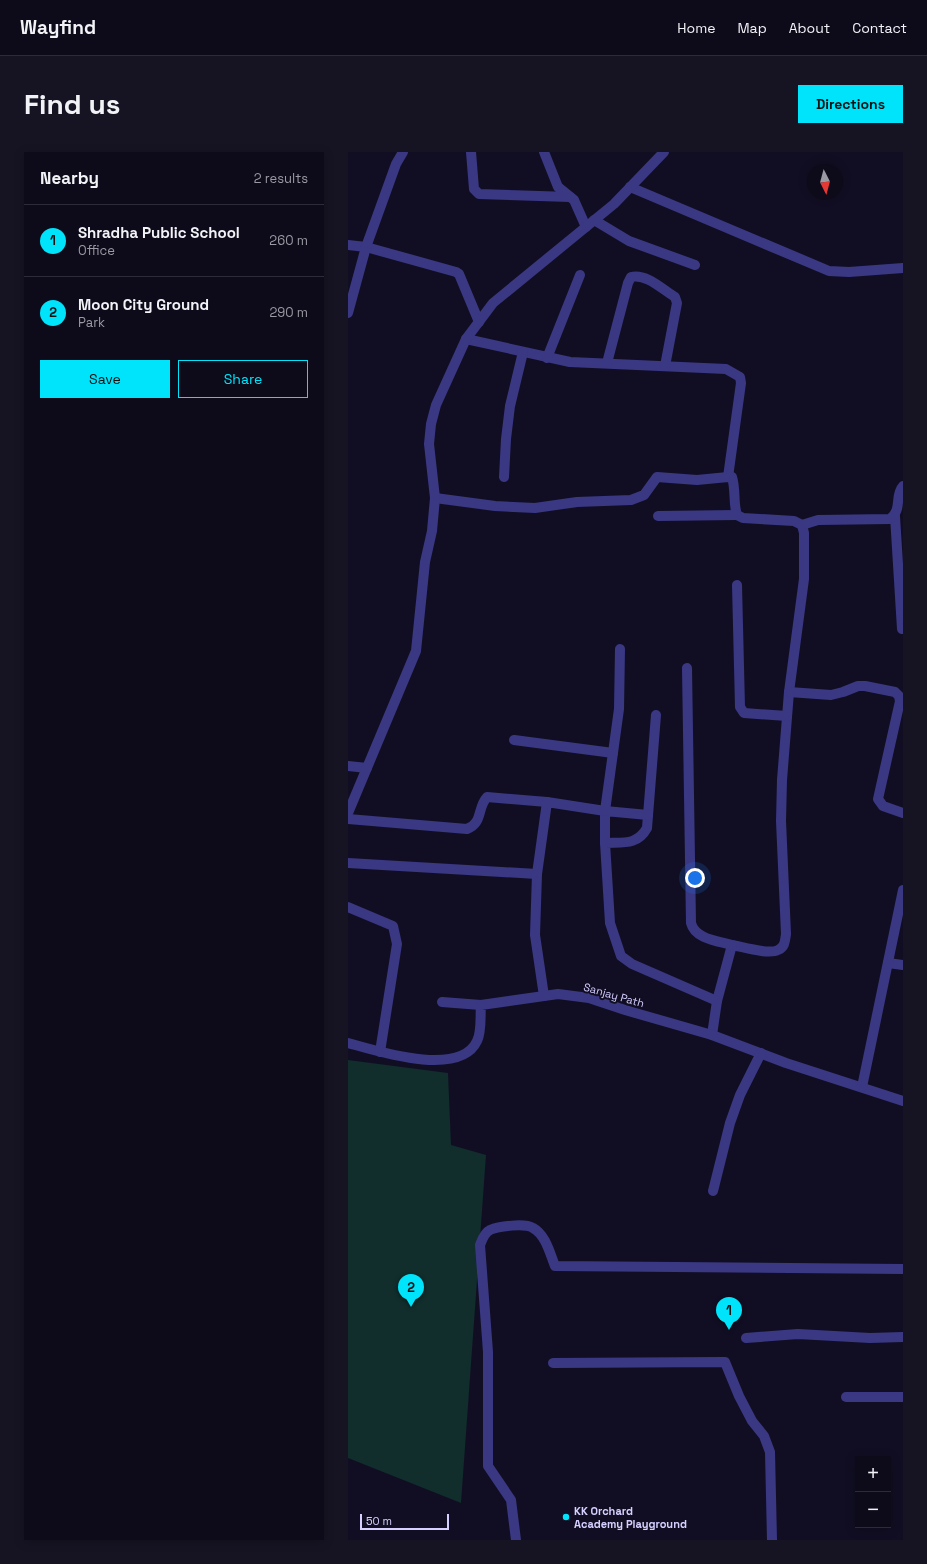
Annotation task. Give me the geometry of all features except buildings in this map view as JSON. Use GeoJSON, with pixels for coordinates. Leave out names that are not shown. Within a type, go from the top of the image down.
{"type":"FeatureCollection","features":[{"type":"Feature","properties":{"kind":"street"},"geometry":{"type":"LineString","coordinates":[[348,313],[366,247],[396,164],[403,152]]}},
{"type":"Feature","properties":{"kind":"street"},"geometry":{"type":"LineString","coordinates":[[471,152],[474,189],[479,194],[570,197]]}},
{"type":"Feature","properties":{"kind":"street"},"geometry":{"type":"LineString","coordinates":[[544,152],[558,187],[574,200],[590,223],[629,241],[695,265]]}},
{"type":"Feature","properties":{"kind":"street"},"geometry":{"type":"LineString","coordinates":[[348,813],[416,650],[425,562],[432,531],[435,498],[429,444],[431,424],[436,405],[466,339],[493,303],[590,223],[630,187],[664,152]]}},
{"type":"Feature","properties":{"kind":"street"},"geometry":{"type":"LineString","coordinates":[[630,187],[829,271],[849,272],[903,268]]}},
{"type":"Feature","properties":{"kind":"street"},"geometry":{"type":"LineString","coordinates":[[348,245],[366,247],[456,272],[459,274],[478,322]]}},
{"type":"Feature","properties":{"kind":"street"},"geometry":{"type":"LineString","coordinates":[[547,358],[580,275]]}},
{"type":"Feature","properties":{"kind":"street"},"geometry":{"type":"LineString","coordinates":[[608,363],[628,283],[631,276],[637,275],[646,278],[675,297],[677,302],[665,366]]}},
{"type":"Feature","properties":{"kind":"street"},"geometry":{"type":"LineString","coordinates":[[466,339],[570,362],[726,369],[740,377],[741,383],[728,477]]}},
{"type":"Feature","properties":{"kind":"street"},"geometry":{"type":"LineString","coordinates":[[504,477],[506,439],[510,406],[523,352]]}},
{"type":"Feature","properties":{"kind":"street"},"geometry":{"type":"LineString","coordinates":[[435,498],[495,506],[535,508],[577,502],[638,498],[648,491],[657,478],[697,480],[732,477],[735,486],[735,508],[737,515]]}},
{"type":"Feature","properties":{"kind":"street"},"geometry":{"type":"LineString","coordinates":[[658,516],[737,515],[743,518],[794,521],[802,525],[818,520],[885,520],[895,516],[899,509],[899,494],[903,486]]}},
{"type":"Feature","properties":{"kind":"street"},"geometry":{"type":"LineString","coordinates":[[895,516],[900,544],[902,628]]}},
{"type":"Feature","properties":{"kind":"street"},"geometry":{"type":"LineString","coordinates":[[687,668],[691,924],[693,931],[699,935],[732,945],[769,952],[778,950],[784,945],[786,934],[782,787],[787,716],[804,579],[804,533],[802,525]]}},
{"type":"Feature","properties":{"kind":"street"},"geometry":{"type":"LineString","coordinates":[[737,585],[740,707],[744,713],[787,716]]}},
{"type":"Feature","properties":{"kind":"street"},"geometry":{"type":"LineString","coordinates":[[620,649],[619,709],[605,811],[605,842],[610,923],[621,956],[632,964],[717,1001]]}},
{"type":"Feature","properties":{"kind":"street"},"geometry":{"type":"LineString","coordinates":[[790,692],[831,695],[858,686],[864,686],[895,692],[899,696],[900,701],[878,799],[883,806],[903,813]]}},
{"type":"Feature","properties":{"kind":"street"},"geometry":{"type":"LineString","coordinates":[[605,842],[630,842],[642,837],[647,828],[656,715]]}},
{"type":"Feature","properties":{"kind":"street"},"geometry":{"type":"LineString","coordinates":[[514,740],[613,754]]}},
{"type":"Feature","properties":{"kind":"street"},"geometry":{"type":"LineString","coordinates":[[348,766],[367,768]]}},
{"type":"Feature","properties":{"kind":"street"},"geometry":{"type":"LineString","coordinates":[[348,819],[467,829],[474,826],[478,821],[483,802],[487,797],[494,796],[605,811],[648,815]]}},
{"type":"Feature","properties":{"kind":"street"},"geometry":{"type":"LineString","coordinates":[[544,996],[535,935],[537,874],[546,802]]}},
{"type":"Feature","properties":{"kind":"street"},"geometry":{"type":"LineString","coordinates":[[348,863],[537,874]]}},
{"type":"Feature","properties":{"kind":"street"},"geometry":{"type":"LineString","coordinates":[[862,1087],[903,890]]}},
{"type":"Feature","properties":{"kind":"street"},"geometry":{"type":"LineString","coordinates":[[348,907],[393,926],[396,935],[397,944],[380,1052]]}},
{"type":"Feature","properties":{"kind":"street"},"geometry":{"type":"LineString","coordinates":[[712,1034],[717,1001],[732,945]]}},
{"type":"Feature","properties":{"kind":"street"},"geometry":{"type":"LineString","coordinates":[[888,963],[903,965]]}},
{"type":"Feature","properties":{"kind":"street","name":"Sanjay Path"},"geometry":{"type":"LineString","coordinates":[[442,1002],[482,1005],[558,994],[589,998],[625,1010],[712,1034],[761,1053],[903,1101]]}},
{"type":"Feature","properties":{"kind":"street"},"geometry":{"type":"LineString","coordinates":[[348,1043],[380,1052],[434,1060],[448,1060],[460,1057],[471,1051],[478,1040],[482,1005]]}},
{"type":"Feature","properties":{"kind":"street"},"geometry":{"type":"LineString","coordinates":[[713,1191],[730,1123],[740,1095],[761,1053]]}},
{"type":"Feature","properties":{"kind":"street"},"geometry":{"type":"LineString","coordinates":[[516,1540],[511,1500],[488,1466],[488,1352],[480,1245],[484,1236],[489,1230],[519,1225],[533,1228],[543,1237],[555,1266],[903,1270]]}},
{"type":"Feature","properties":{"kind":"street"},"geometry":{"type":"LineString","coordinates":[[746,1338],[810,1334],[870,1338],[903,1337]]}},
{"type":"Feature","properties":{"kind":"street"},"geometry":{"type":"LineString","coordinates":[[553,1363],[725,1362],[739,1396],[752,1421],[764,1436],[770,1452],[772,1540]]}},
{"type":"Feature","properties":{"kind":"street"},"geometry":{"type":"LineString","coordinates":[[846,1397],[903,1397]]}},
{"type":"Feature","properties":{"kind":"green space"},"geometry":{"type":"Polygon","coordinates":[[[348,1060],[448,1073],[451,1145],[486,1155],[461,1503],[348,1458],[348,1060]]]}},
{"type":"Feature","properties":{"kind":"place","name":"Moon City Ground"},"geometry":{"type":"Point","coordinates":[411,1307]}},
{"type":"Feature","properties":{"kind":"place","name":"Shradha Public School"},"geometry":{"type":"Point","coordinates":[729,1330]}},
{"type":"Feature","properties":{"kind":"place","name":"KK Orchard Academy Playground"},"geometry":{"type":"Point","coordinates":[566,1517]}}]}
